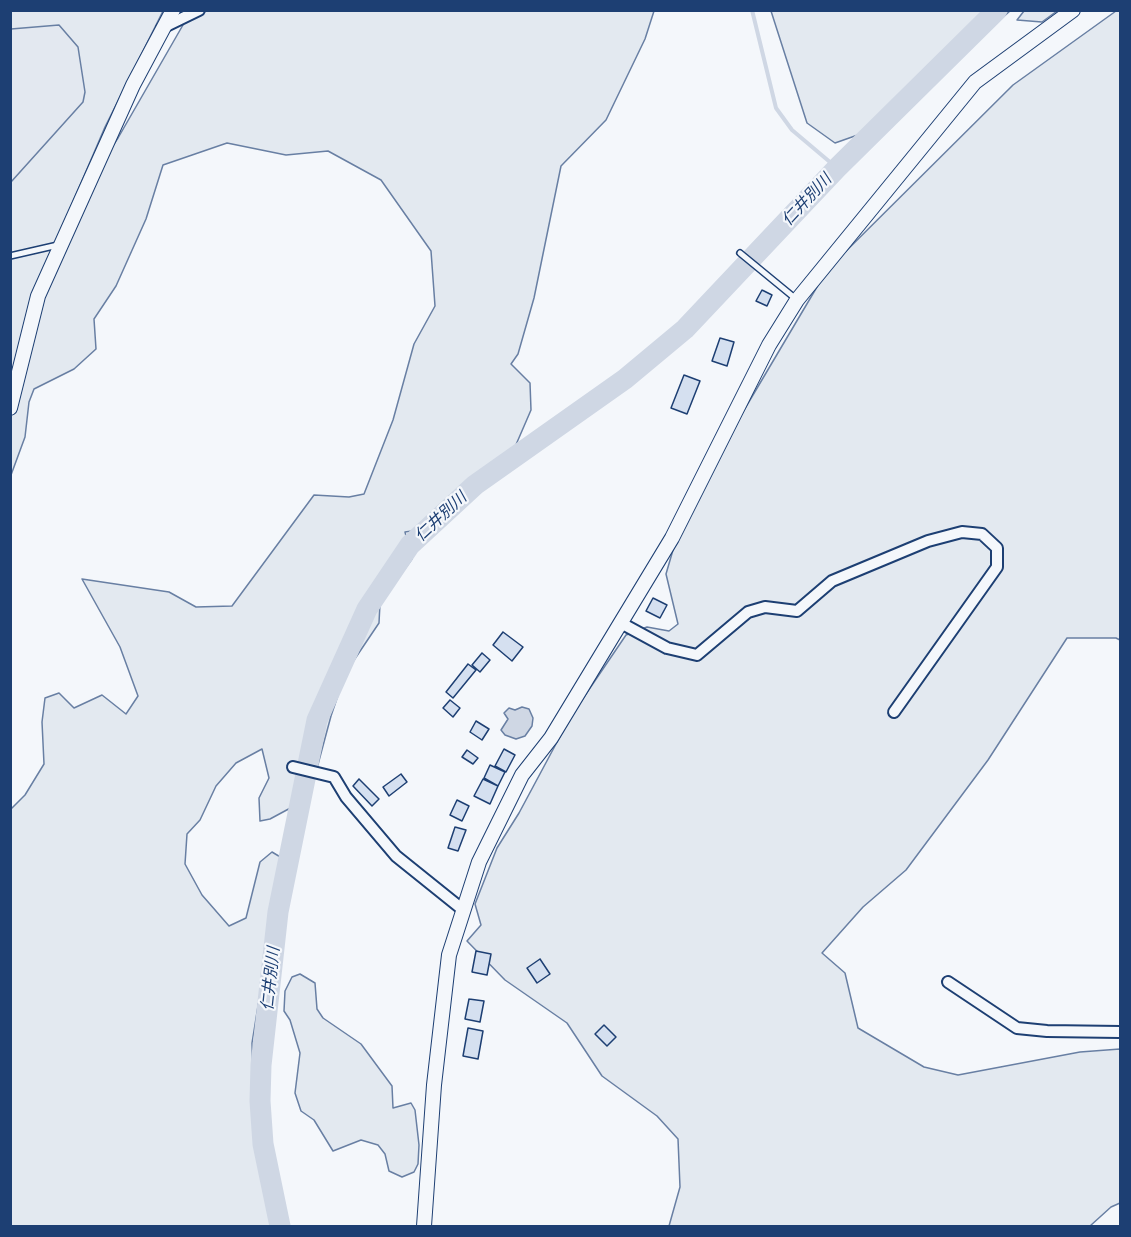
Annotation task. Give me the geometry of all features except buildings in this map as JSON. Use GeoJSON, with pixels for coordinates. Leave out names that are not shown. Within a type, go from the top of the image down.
{"type":"FeatureCollection","features":[{"type":"Feature","properties":{"kind":"street"},"geometry":{"type":"LineString","coordinates":[[10,408],[38,296],[162,28],[173,10]]}},
{"type":"Feature","properties":{"kind":"street"},"geometry":{"type":"LineString","coordinates":[[162,28],[199,10]]}},
{"type":"Feature","properties":{"kind":"street"},"geometry":{"type":"LineString","coordinates":[[424,1227],[440,1017],[449,955],[462,909],[494,827],[522,775],[551,738],[672,538],[763,356],[797,300],[975,82],[1073,10]]}},
{"type":"Feature","properties":{"kind":"street"},"geometry":{"type":"LineString","coordinates":[[621,623],[667,648],[697,655],[748,612],[765,607],[797,611],[832,581],[928,541],[962,532],[982,534],[997,548],[997,567],[894,712]]}},
{"type":"Feature","properties":{"kind":"street"},"geometry":{"type":"LineString","coordinates":[[293,767],[334,777],[346,797],[396,856],[462,909]]}},
{"type":"Feature","properties":{"kind":"street"},"geometry":{"type":"LineString","coordinates":[[948,982],[1017,1028],[1047,1031],[1120,1032]]}},
{"type":"Feature","properties":{"kind":"lane"},"geometry":{"type":"LineString","coordinates":[[10,256],[61,244]]}},
{"type":"Feature","properties":{"kind":"lane"},"geometry":{"type":"LineString","coordinates":[[740,253],[797,300]]}},
{"type":"Feature","properties":{"kind":"shaded area"},"geometry":{"type":"Polygon","coordinates":[[[771,10],[1010,11],[974,43],[927,70],[869,131],[835,143],[807,123],[771,10]]]}},
{"type":"Feature","properties":{"kind":"shaded area"},"geometry":{"type":"Polygon","coordinates":[[[10,11],[163,11],[105,127],[69,211],[118,138],[191,11],[654,11],[645,39],[606,120],[561,166],[534,298],[518,354],[511,364],[530,383],[531,410],[515,447],[449,497],[412,531],[405,532],[412,559],[380,603],[379,623],[346,672],[331,716],[309,798],[270,819],[260,821],[259,798],[269,778],[262,749],[236,763],[216,786],[200,820],[187,834],[185,864],[202,895],[229,926],[246,918],[260,862],[272,852],[282,858],[252,1043],[254,1116],[263,1176],[285,1226],[11,1226],[11,809],[25,795],[44,764],[42,722],[45,698],[59,693],[74,708],[102,695],[126,714],[138,696],[120,647],[82,579],[169,592],[196,607],[232,606],[314,495],[349,497],[364,494],[393,420],[414,344],[435,306],[431,251],[381,180],[328,151],[286,155],[227,143],[163,165],[146,219],[116,286],[94,319],[96,349],[74,369],[34,389],[29,402],[25,437],[11,475],[10,11]]]}},
{"type":"Feature","properties":{"kind":"shaded area"},"geometry":{"type":"Polygon","coordinates":[[[1024,11],[1057,11],[1042,22],[1017,20],[1024,11]]]}},
{"type":"Feature","properties":{"kind":"shaded area"},"geometry":{"type":"Polygon","coordinates":[[[1116,11],[1120,11],[1120,640],[1116,638],[1067,638],[988,760],[906,870],[863,907],[822,953],[845,973],[858,1028],[924,1067],[958,1075],[1080,1052],[1120,1049],[1120,1203],[1111,1207],[1090,1226],[669,1226],[680,1187],[678,1139],[657,1116],[602,1076],[567,1023],[505,980],[467,941],[481,925],[475,904],[497,848],[519,813],[571,716],[626,635],[647,627],[669,631],[678,624],[666,574],[673,550],[721,449],[827,270],[1013,85],[1116,11]]]}},
{"type":"Feature","properties":{"kind":"shaded area"},"geometry":{"type":"Polygon","coordinates":[[[59,25],[78,47],[85,92],[83,102],[11,182],[11,29],[59,25]]]}},
{"type":"Feature","properties":{"kind":"shaded area"},"geometry":{"type":"Polygon","coordinates":[[[522,707],[529,709],[533,718],[532,726],[525,736],[516,739],[505,735],[501,730],[508,719],[504,713],[509,708],[515,710],[522,707]]]}},
{"type":"Feature","properties":{"kind":"shaded area"},"geometry":{"type":"Polygon","coordinates":[[[300,974],[315,983],[317,1009],[323,1018],[361,1044],[392,1086],[393,1108],[411,1103],[415,1110],[419,1145],[418,1164],[414,1172],[402,1177],[389,1171],[385,1154],[378,1145],[361,1140],[333,1151],[314,1120],[301,1111],[295,1093],[300,1053],[290,1020],[284,1011],[285,991],[292,977],[300,974]]]}},
{"type":"Feature","properties":{"kind":"waterway"},"geometry":{"type":"LineString","coordinates":[[752,10],[776,108],[792,130],[837,168]]}},
{"type":"Feature","properties":{"kind":"waterway","name":"仁井別川"},"geometry":{"type":"LineString","coordinates":[[280,1226],[263,1144],[260,1101],[261,1065],[278,912],[317,720],[367,609],[410,545],[475,485],[625,379],[685,329],[837,168],[997,10]]}}]}
